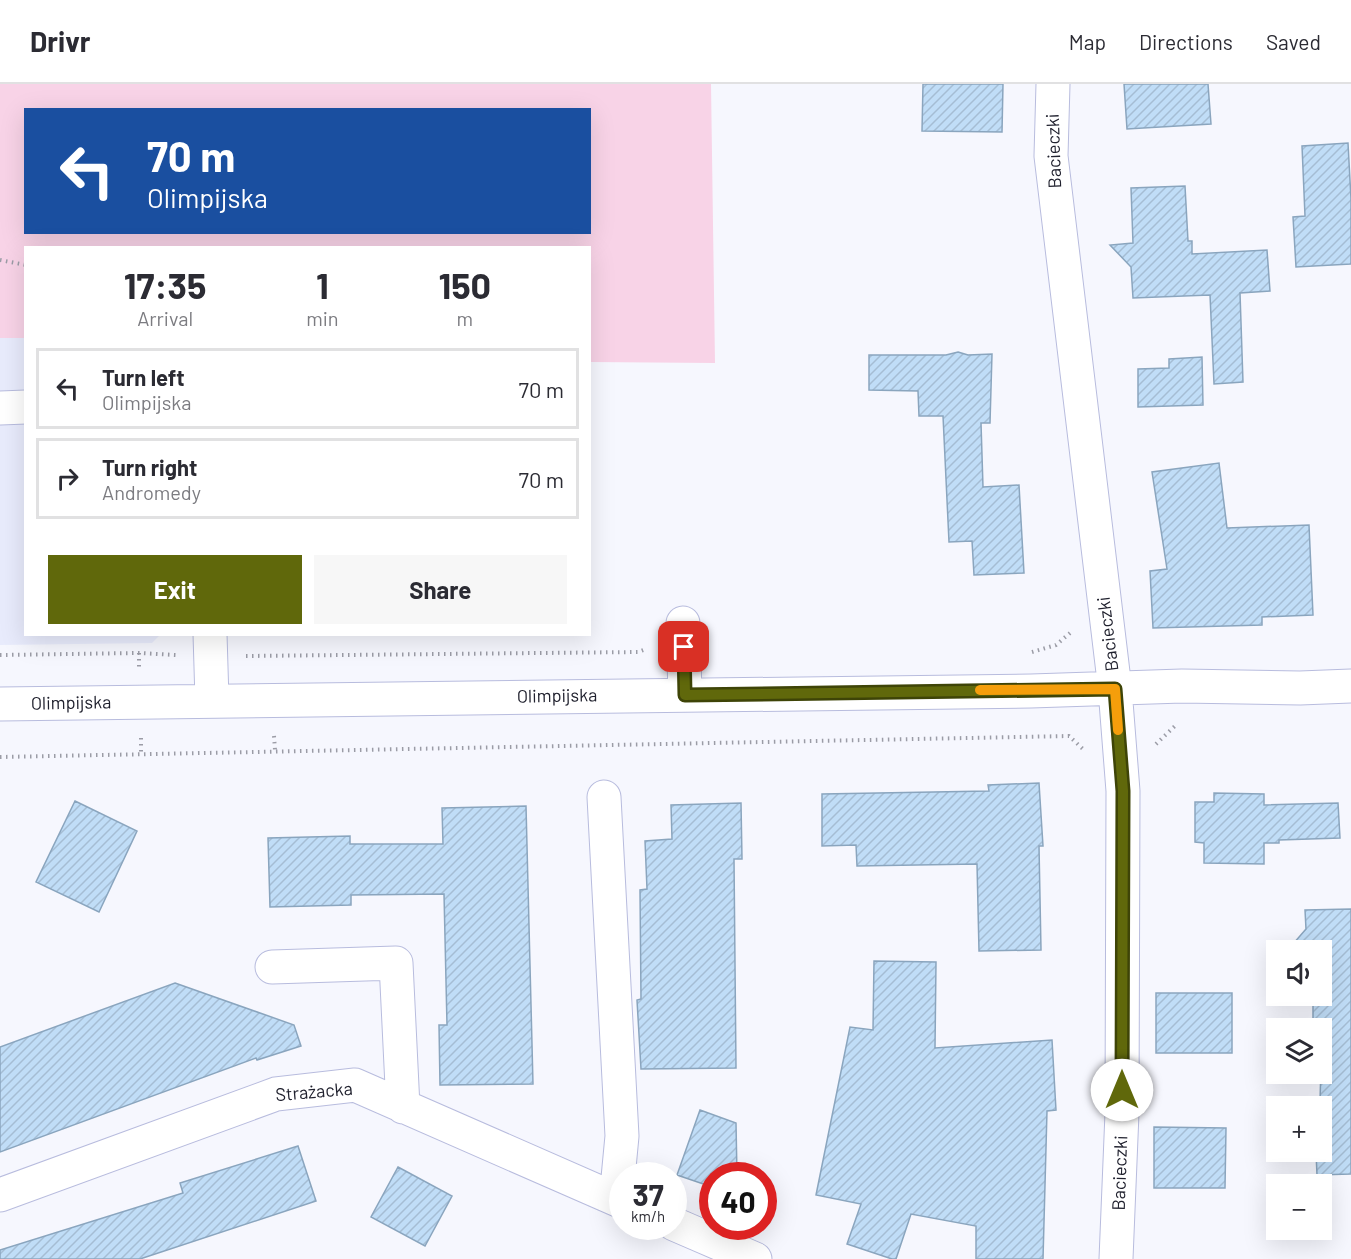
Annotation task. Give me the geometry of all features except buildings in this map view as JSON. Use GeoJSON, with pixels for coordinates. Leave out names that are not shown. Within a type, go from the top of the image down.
{"type":"FeatureCollection","features":[{"type":"Feature","properties":{"kind":"street","name":"Bacieczki"},"geometry":{"type":"LineString","coordinates":[[1053,84],[1051,156],[1115,689],[1123,791],[1122,1113],[1116,1259]]}},
{"type":"Feature","properties":{"kind":"street"},"geometry":{"type":"LineString","coordinates":[[0,408],[24,407]]}},
{"type":"Feature","properties":{"kind":"street"},"geometry":{"type":"LineString","coordinates":[[683,623],[685,695]]}},
{"type":"Feature","properties":{"kind":"street"},"geometry":{"type":"LineString","coordinates":[[210,645],[212,700]]}},
{"type":"Feature","properties":{"kind":"street","name":"Olimpijska"},"geometry":{"type":"LineString","coordinates":[[0,704],[1115,689],[1182,686],[1351,686]]}},
{"type":"Feature","properties":{"kind":"street"},"geometry":{"type":"LineString","coordinates":[[604,797],[622,1136],[621,1162]]}},
{"type":"Feature","properties":{"kind":"street"},"geometry":{"type":"LineString","coordinates":[[272,967],[396,963],[403,1107]]}},
{"type":"Feature","properties":{"kind":"street","name":"Strażacka"},"geometry":{"type":"LineString","coordinates":[[0,1195],[276,1094],[355,1085],[609,1197]]}},
{"type":"Feature","properties":{"kind":"street"},"geometry":{"type":"LineString","coordinates":[[687,1230],[755,1259]]}},
{"type":"Feature","properties":{"kind":"path"},"geometry":{"type":"LineString","coordinates":[[0,260],[24,265]]}},
{"type":"Feature","properties":{"kind":"path"},"geometry":{"type":"LineString","coordinates":[[0,655],[139,653],[210,645]]}},
{"type":"Feature","properties":{"kind":"path"},"geometry":{"type":"LineString","coordinates":[[0,757],[1069,736],[1085,752]]}},
{"type":"Feature","properties":{"kind":"shaded area"},"geometry":{"type":"Polygon","coordinates":[[[0,84],[711,84],[715,363],[591,362],[591,246],[24,246],[24,338],[0,338],[0,84]]]}},
{"type":"Feature","properties":{"kind":"shaded area"},"geometry":{"type":"Polygon","coordinates":[[[0,338],[24,338],[24,636],[159,636],[152,643],[0,645],[0,338]]]}},
{"type":"Feature","properties":{"kind":"slow traffic"},"geometry":{"type":"LineString","coordinates":[[980,690],[1115,689],[1118,730]]}},
{"type":"Feature","properties":{"kind":"route"},"geometry":{"type":"LineString","coordinates":[[684,647],[685,695],[1115,689],[1123,791],[1122,1090]]}}]}
